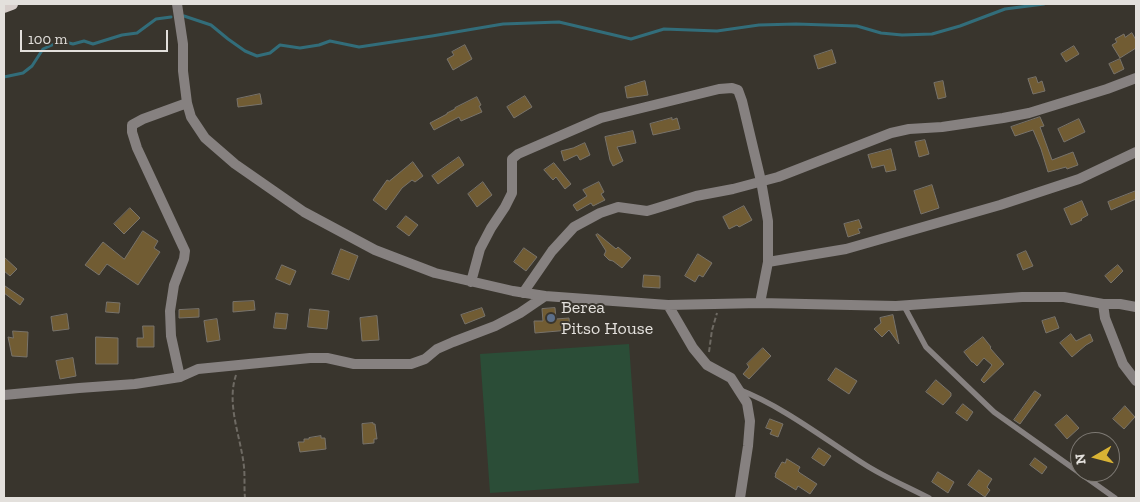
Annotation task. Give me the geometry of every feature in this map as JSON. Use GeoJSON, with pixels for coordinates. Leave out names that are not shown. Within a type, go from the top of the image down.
{"type":"FeatureCollection","features":[{"type":"Feature","properties":{"kind":"main road"},"geometry":{"type":"LineString","coordinates":[[4,7],[12,4]]}},
{"type":"Feature","properties":{"kind":"street"},"geometry":{"type":"LineString","coordinates":[[177,4],[183,44],[187,103],[191,117],[205,138],[235,164],[304,212],[375,250],[435,273],[471,282],[546,296],[668,305],[760,303],[904,306],[1064,297],[1103,304],[1136,306]]}},
{"type":"Feature","properties":{"kind":"street"},"geometry":{"type":"LineString","coordinates":[[523,292],[568,232],[574,226],[600,212],[618,207],[654,210],[696,196],[733,189],[778,177],[891,133],[1029,113],[1136,78]]}},
{"type":"Feature","properties":{"kind":"street"},"geometry":{"type":"LineString","coordinates":[[471,282],[480,249],[512,193],[512,159],[518,154],[601,118],[719,89],[732,88],[738,90],[742,101],[761,181],[768,221],[768,262],[760,303]]}},
{"type":"Feature","properties":{"kind":"street"},"geometry":{"type":"LineString","coordinates":[[180,377],[171,336],[170,310],[174,285],[184,260],[184,251],[136,148],[132,125],[187,103]]}},
{"type":"Feature","properties":{"kind":"street"},"geometry":{"type":"LineString","coordinates":[[768,262],[846,249],[1000,205],[1079,179],[1136,152]]}},
{"type":"Feature","properties":{"kind":"street"},"geometry":{"type":"LineString","coordinates":[[4,395],[136,384],[180,377],[198,369],[319,358],[334,359],[354,364],[411,364],[425,359],[453,342],[495,326],[546,296]]}},
{"type":"Feature","properties":{"kind":"street"},"geometry":{"type":"LineString","coordinates":[[1103,304],[1105,318],[1123,364],[1136,381]]}},
{"type":"Feature","properties":{"kind":"street"},"geometry":{"type":"LineString","coordinates":[[668,305],[693,348],[707,364],[731,378],[747,403],[750,421],[740,498]]}},
{"type":"Feature","properties":{"kind":"lane"},"geometry":{"type":"LineString","coordinates":[[904,306],[926,348],[994,412],[1115,498]]}},
{"type":"Feature","properties":{"kind":"lane"},"geometry":{"type":"LineString","coordinates":[[738,389],[782,410],[867,466],[929,498]]}},
{"type":"Feature","properties":{"kind":"path"},"geometry":{"type":"LineString","coordinates":[[707,364],[712,330],[719,304]]}},
{"type":"Feature","properties":{"kind":"path"},"geometry":{"type":"LineString","coordinates":[[239,365],[232,396],[244,468],[245,498]]}},
{"type":"Feature","properties":{"kind":"green space"},"geometry":{"type":"Polygon","coordinates":[[[629,344],[639,483],[490,493],[480,354],[629,344]]]}},
{"type":"Feature","properties":{"kind":"building"},"geometry":{"type":"Polygon","coordinates":[[[1132,33],[1136,40],[1136,48],[1120,58],[1112,45],[1117,42],[1115,39],[1124,34],[1125,37],[1132,33]]]}},
{"type":"Feature","properties":{"kind":"building"},"geometry":{"type":"Polygon","coordinates":[[[465,45],[472,59],[453,70],[447,59],[454,55],[452,52],[465,45]]]}},
{"type":"Feature","properties":{"kind":"building"},"geometry":{"type":"Polygon","coordinates":[[[1074,46],[1079,54],[1066,62],[1061,54],[1074,46]]]}},
{"type":"Feature","properties":{"kind":"building"},"geometry":{"type":"Polygon","coordinates":[[[832,50],[836,63],[818,69],[814,56],[832,50]]]}},
{"type":"Feature","properties":{"kind":"building"},"geometry":{"type":"Polygon","coordinates":[[[1120,59],[1124,69],[1114,74],[1109,64],[1120,59]]]}},
{"type":"Feature","properties":{"kind":"building"},"geometry":{"type":"Polygon","coordinates":[[[1036,77],[1038,83],[1042,81],[1045,91],[1033,94],[1028,79],[1036,77]]]}},
{"type":"Feature","properties":{"kind":"building"},"geometry":{"type":"Polygon","coordinates":[[[645,81],[648,95],[627,98],[625,87],[645,81]]]}},
{"type":"Feature","properties":{"kind":"building"},"geometry":{"type":"Polygon","coordinates":[[[943,81],[946,97],[938,99],[934,83],[943,81]]]}},
{"type":"Feature","properties":{"kind":"building"},"geometry":{"type":"Polygon","coordinates":[[[260,94],[262,104],[238,107],[237,99],[260,94]]]}},
{"type":"Feature","properties":{"kind":"building"},"geometry":{"type":"Polygon","coordinates":[[[525,96],[532,107],[514,118],[507,107],[525,96]]]}},
{"type":"Feature","properties":{"kind":"building"},"geometry":{"type":"Polygon","coordinates":[[[477,97],[482,112],[461,121],[459,117],[434,130],[430,123],[477,97]]]}},
{"type":"Feature","properties":{"kind":"building"},"geometry":{"type":"Polygon","coordinates":[[[1040,117],[1044,126],[1040,127],[1052,160],[1073,152],[1078,165],[1048,172],[1033,130],[1015,136],[1011,127],[1040,117]]]}},
{"type":"Feature","properties":{"kind":"building"},"geometry":{"type":"Polygon","coordinates":[[[672,118],[672,120],[677,118],[680,129],[653,135],[650,124],[672,118]]]}},
{"type":"Feature","properties":{"kind":"building"},"geometry":{"type":"Polygon","coordinates":[[[1079,119],[1085,132],[1064,142],[1058,129],[1079,119]]]}},
{"type":"Feature","properties":{"kind":"building"},"geometry":{"type":"Polygon","coordinates":[[[633,131],[636,143],[617,147],[623,161],[613,166],[605,137],[633,131]]]}},
{"type":"Feature","properties":{"kind":"building"},"geometry":{"type":"Polygon","coordinates":[[[925,140],[929,154],[919,157],[915,142],[925,140]]]}},
{"type":"Feature","properties":{"kind":"building"},"geometry":{"type":"Polygon","coordinates":[[[585,143],[590,155],[580,160],[577,155],[564,161],[561,151],[585,143]]]}},
{"type":"Feature","properties":{"kind":"building"},"geometry":{"type":"Polygon","coordinates":[[[891,149],[896,170],[886,172],[884,165],[872,168],[868,155],[891,149]]]}},
{"type":"Feature","properties":{"kind":"building"},"geometry":{"type":"Polygon","coordinates":[[[459,157],[464,165],[438,184],[432,176],[459,157]]]}},
{"type":"Feature","properties":{"kind":"building"},"geometry":{"type":"Polygon","coordinates":[[[413,162],[423,176],[415,182],[412,180],[402,188],[386,210],[373,200],[387,180],[389,181],[413,162]]]}},
{"type":"Feature","properties":{"kind":"building"},"geometry":{"type":"Polygon","coordinates":[[[554,163],[571,184],[565,189],[556,177],[553,180],[544,170],[554,163]]]}},
{"type":"Feature","properties":{"kind":"building"},"geometry":{"type":"Polygon","coordinates":[[[483,182],[492,195],[477,207],[468,194],[483,182]]]}},
{"type":"Feature","properties":{"kind":"building"},"geometry":{"type":"Polygon","coordinates":[[[599,182],[604,192],[601,194],[605,200],[593,206],[591,203],[577,211],[573,205],[587,196],[583,190],[599,182]]]}},
{"type":"Feature","properties":{"kind":"building"},"geometry":{"type":"Polygon","coordinates":[[[932,185],[939,208],[921,214],[914,191],[932,185]]]}},
{"type":"Feature","properties":{"kind":"building"},"geometry":{"type":"Polygon","coordinates":[[[1136,191],[1136,199],[1111,210],[1108,202],[1136,191]]]}},
{"type":"Feature","properties":{"kind":"building"},"geometry":{"type":"Polygon","coordinates":[[[1082,201],[1088,215],[1071,225],[1064,209],[1082,201]]]}},
{"type":"Feature","properties":{"kind":"building"},"geometry":{"type":"Polygon","coordinates":[[[744,206],[752,220],[739,227],[737,225],[729,229],[723,217],[744,206]]]}},
{"type":"Feature","properties":{"kind":"building"},"geometry":{"type":"Polygon","coordinates":[[[130,208],[140,218],[124,234],[114,224],[130,208]]]}},
{"type":"Feature","properties":{"kind":"building"},"geometry":{"type":"Polygon","coordinates":[[[406,216],[418,225],[409,236],[397,227],[406,216]]]}},
{"type":"Feature","properties":{"kind":"building"},"geometry":{"type":"Polygon","coordinates":[[[859,220],[862,228],[858,229],[860,233],[848,237],[844,224],[859,220]]]}},
{"type":"Feature","properties":{"kind":"building"},"geometry":{"type":"Polygon","coordinates":[[[143,231],[158,241],[154,248],[160,252],[138,285],[107,264],[99,275],[85,265],[103,242],[124,259],[143,231]]]}},
{"type":"Feature","properties":{"kind":"building"},"geometry":{"type":"Polygon","coordinates":[[[598,234],[616,249],[618,247],[631,258],[622,268],[604,255],[606,251],[596,235],[598,234]]]}},
{"type":"Feature","properties":{"kind":"building"},"geometry":{"type":"Polygon","coordinates":[[[524,248],[537,257],[526,271],[514,262],[524,248]]]}},
{"type":"Feature","properties":{"kind":"building"},"geometry":{"type":"Polygon","coordinates":[[[341,249],[358,256],[349,280],[332,274],[341,249]]]}},
{"type":"Feature","properties":{"kind":"building"},"geometry":{"type":"Polygon","coordinates":[[[1026,251],[1033,266],[1023,270],[1017,255],[1026,251]]]}},
{"type":"Feature","properties":{"kind":"building"},"geometry":{"type":"Polygon","coordinates":[[[698,254],[712,263],[703,277],[699,275],[695,282],[685,276],[698,254]]]}},
{"type":"Feature","properties":{"kind":"building"},"geometry":{"type":"Polygon","coordinates":[[[4,257],[17,269],[10,276],[4,271],[4,257]]]}},
{"type":"Feature","properties":{"kind":"building"},"geometry":{"type":"Polygon","coordinates":[[[282,265],[296,271],[290,285],[276,279],[282,265]]]}},
{"type":"Feature","properties":{"kind":"building"},"geometry":{"type":"Polygon","coordinates":[[[1118,265],[1123,271],[1111,283],[1105,276],[1118,265]]]}},
{"type":"Feature","properties":{"kind":"building"},"geometry":{"type":"Polygon","coordinates":[[[644,275],[660,276],[660,288],[643,287],[644,275]]]}},
{"type":"Feature","properties":{"kind":"building"},"geometry":{"type":"Polygon","coordinates":[[[5,286],[24,299],[20,305],[4,293],[5,286]]]}},
{"type":"Feature","properties":{"kind":"building"},"geometry":{"type":"Polygon","coordinates":[[[254,301],[255,310],[233,312],[233,302],[254,301]]]}},
{"type":"Feature","properties":{"kind":"building"},"geometry":{"type":"Polygon","coordinates":[[[107,302],[120,303],[119,313],[106,312],[107,302]]]}},
{"type":"Feature","properties":{"kind":"building"},"geometry":{"type":"Polygon","coordinates":[[[482,308],[485,316],[465,324],[461,315],[482,308]]]}},
{"type":"Feature","properties":{"kind":"building"},"geometry":{"type":"Polygon","coordinates":[[[555,308],[556,319],[569,318],[570,330],[535,333],[534,321],[543,321],[542,309],[555,308]]]}},
{"type":"Feature","properties":{"kind":"building"},"geometry":{"type":"Polygon","coordinates":[[[199,309],[199,317],[179,318],[179,310],[199,309]]]}},
{"type":"Feature","properties":{"kind":"building"},"geometry":{"type":"Polygon","coordinates":[[[310,309],[329,311],[327,329],[308,327],[310,309]]]}},
{"type":"Feature","properties":{"kind":"building"},"geometry":{"type":"Polygon","coordinates":[[[276,313],[288,314],[286,329],[274,328],[276,313]]]}},
{"type":"Feature","properties":{"kind":"building"},"geometry":{"type":"Polygon","coordinates":[[[67,314],[69,329],[53,331],[51,317],[67,314]]]}},
{"type":"Feature","properties":{"kind":"building"},"geometry":{"type":"Polygon","coordinates":[[[893,315],[899,344],[889,330],[882,337],[874,329],[881,323],[880,318],[893,315]]]}},
{"type":"Feature","properties":{"kind":"building"},"geometry":{"type":"Polygon","coordinates":[[[377,316],[379,340],[362,341],[360,318],[377,316]]]}},
{"type":"Feature","properties":{"kind":"building"},"geometry":{"type":"Polygon","coordinates":[[[1055,317],[1059,328],[1046,333],[1042,321],[1055,317]]]}},
{"type":"Feature","properties":{"kind":"building"},"geometry":{"type":"Polygon","coordinates":[[[217,319],[220,340],[207,342],[204,321],[217,319]]]}},
{"type":"Feature","properties":{"kind":"building"},"geometry":{"type":"Polygon","coordinates":[[[143,326],[154,326],[154,347],[137,347],[137,338],[143,338],[143,326]]]}},
{"type":"Feature","properties":{"kind":"building"},"geometry":{"type":"Polygon","coordinates":[[[13,331],[28,332],[27,357],[12,356],[8,337],[13,338],[13,331]]]}},
{"type":"Feature","properties":{"kind":"building"},"geometry":{"type":"Polygon","coordinates":[[[1071,334],[1076,341],[1090,334],[1093,341],[1072,357],[1060,343],[1071,334]]]}},
{"type":"Feature","properties":{"kind":"building"},"geometry":{"type":"Polygon","coordinates":[[[96,337],[118,338],[118,364],[96,364],[96,337]]]}},
{"type":"Feature","properties":{"kind":"building"},"geometry":{"type":"Polygon","coordinates":[[[983,337],[1004,364],[984,383],[981,380],[992,365],[984,358],[977,366],[964,352],[983,337]]]}},
{"type":"Feature","properties":{"kind":"building"},"geometry":{"type":"Polygon","coordinates":[[[763,348],[771,356],[749,379],[743,374],[749,367],[747,364],[763,348]]]}},
{"type":"Feature","properties":{"kind":"building"},"geometry":{"type":"Polygon","coordinates":[[[73,358],[76,376],[60,379],[56,361],[73,358]]]}},
{"type":"Feature","properties":{"kind":"building"},"geometry":{"type":"Polygon","coordinates":[[[836,368],[857,381],[849,394],[828,380],[836,368]]]}},
{"type":"Feature","properties":{"kind":"building"},"geometry":{"type":"Polygon","coordinates":[[[936,380],[951,393],[951,396],[943,405],[926,392],[936,380]]]}},
{"type":"Feature","properties":{"kind":"building"},"geometry":{"type":"Polygon","coordinates":[[[1035,391],[1041,395],[1020,424],[1014,420],[1035,391]]]}},
{"type":"Feature","properties":{"kind":"building"},"geometry":{"type":"Polygon","coordinates":[[[963,404],[973,412],[967,421],[956,413],[963,404]]]}},
{"type":"Feature","properties":{"kind":"building"},"geometry":{"type":"Polygon","coordinates":[[[1125,406],[1135,417],[1124,429],[1113,419],[1125,406]]]}},
{"type":"Feature","properties":{"kind":"building"},"geometry":{"type":"Polygon","coordinates":[[[1067,415],[1079,428],[1075,432],[1070,432],[1070,436],[1067,439],[1055,425],[1067,415]]]}},
{"type":"Feature","properties":{"kind":"building"},"geometry":{"type":"Polygon","coordinates":[[[770,419],[783,424],[778,437],[770,434],[772,430],[766,428],[770,419]]]}},
{"type":"Feature","properties":{"kind":"building"},"geometry":{"type":"Polygon","coordinates":[[[362,424],[375,424],[377,439],[374,439],[374,443],[363,444],[362,424]]]}},
{"type":"Feature","properties":{"kind":"building"},"geometry":{"type":"Polygon","coordinates":[[[321,436],[321,438],[325,438],[326,449],[300,452],[298,442],[304,442],[304,439],[321,436]]]}},
{"type":"Feature","properties":{"kind":"building"},"geometry":{"type":"Polygon","coordinates":[[[819,448],[831,456],[824,466],[812,458],[819,448]]]}},
{"type":"Feature","properties":{"kind":"building"},"geometry":{"type":"Polygon","coordinates":[[[1035,458],[1047,467],[1042,474],[1030,465],[1035,458]]]}},
{"type":"Feature","properties":{"kind":"building"},"geometry":{"type":"Polygon","coordinates":[[[787,459],[800,467],[798,471],[800,473],[817,484],[810,494],[798,486],[796,490],[775,477],[782,462],[785,463],[787,459]]]}},
{"type":"Feature","properties":{"kind":"building"},"geometry":{"type":"Polygon","coordinates":[[[979,470],[992,479],[987,487],[990,490],[985,497],[968,485],[979,470]]]}},
{"type":"Feature","properties":{"kind":"building"},"geometry":{"type":"Polygon","coordinates":[[[938,472],[954,482],[948,493],[932,482],[938,472]]]}},
{"type":"Feature","properties":{"kind":"waterway"},"geometry":{"type":"LineString","coordinates":[[184,16],[211,25],[245,51],[257,56],[270,53],[280,45],[300,48],[330,41],[359,47],[503,24],[559,22],[631,39],[664,29],[717,31],[759,25],[796,24],[857,26],[881,33],[902,35],[932,34],[960,26],[1005,9],[1044,4]]}},
{"type":"Feature","properties":{"kind":"waterway"},"geometry":{"type":"LineString","coordinates":[[4,77],[23,73],[32,66],[43,49],[61,41],[73,44],[84,41],[93,44],[122,35],[137,33],[156,19],[171,17]]}},
{"type":"Feature","properties":{"kind":"place","name":"Berea Pitso House"},"geometry":{"type":"Point","coordinates":[551,318]}}]}
